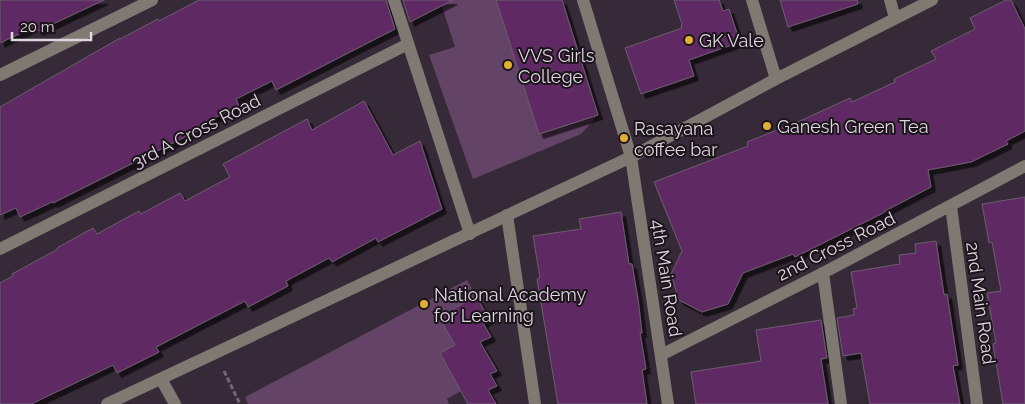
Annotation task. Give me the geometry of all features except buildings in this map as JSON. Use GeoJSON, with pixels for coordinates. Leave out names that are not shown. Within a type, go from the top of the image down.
{"type":"FeatureCollection","features":[{"type":"Feature","properties":{"kind":"street"},"geometry":{"type":"LineString","coordinates":[[0,75],[152,0]]}},
{"type":"Feature","properties":{"kind":"street"},"geometry":{"type":"LineString","coordinates":[[394,0],[470,234]]}},
{"type":"Feature","properties":{"kind":"street","name":"4th Main Road"},"geometry":{"type":"LineString","coordinates":[[583,0],[630,157],[668,404]]}},
{"type":"Feature","properties":{"kind":"street"},"geometry":{"type":"LineString","coordinates":[[752,0],[776,78]]}},
{"type":"Feature","properties":{"kind":"street"},"geometry":{"type":"LineString","coordinates":[[890,0],[895,18]]}},
{"type":"Feature","properties":{"kind":"street"},"geometry":{"type":"LineString","coordinates":[[107,404],[630,157],[776,78],[932,0]]}},
{"type":"Feature","properties":{"kind":"street","name":"3rd A Cross Road"},"geometry":{"type":"LineString","coordinates":[[0,249],[408,44]]}},
{"type":"Feature","properties":{"kind":"street","name":"2nd Cross Road"},"geometry":{"type":"LineString","coordinates":[[661,355],[823,273],[1025,166]]}},
{"type":"Feature","properties":{"kind":"street","name":"2nd Main Road"},"geometry":{"type":"LineString","coordinates":[[951,206],[977,404]]}},
{"type":"Feature","properties":{"kind":"street"},"geometry":{"type":"LineString","coordinates":[[507,215],[534,404]]}},
{"type":"Feature","properties":{"kind":"street"},"geometry":{"type":"LineString","coordinates":[[823,273],[841,404]]}},
{"type":"Feature","properties":{"kind":"street"},"geometry":{"type":"LineString","coordinates":[[161,379],[175,404]]}},
{"type":"Feature","properties":{"kind":"path"},"geometry":{"type":"LineString","coordinates":[[223,370],[240,404]]}},
{"type":"Feature","properties":{"kind":"shaded area"},"geometry":{"type":"Polygon","coordinates":[[[440,0],[496,0],[539,134],[598,115],[581,134],[473,179],[429,55],[455,47],[440,0]]]}},
{"type":"Feature","properties":{"kind":"shaded area"},"geometry":{"type":"Polygon","coordinates":[[[467,280],[476,296],[439,317],[455,345],[440,353],[461,391],[447,399],[449,404],[248,404],[245,397],[467,280]]]}},
{"type":"Feature","properties":{"kind":"place","name":"GK Vale"},"geometry":{"type":"Point","coordinates":[689,40]}},
{"type":"Feature","properties":{"kind":"place","name":"VVS Girls College"},"geometry":{"type":"Point","coordinates":[508,65]}},
{"type":"Feature","properties":{"kind":"place","name":"Ganesh Green Tea"},"geometry":{"type":"Point","coordinates":[767,126]}},
{"type":"Feature","properties":{"kind":"place","name":"Rasayana coffee bar"},"geometry":{"type":"Point","coordinates":[624,138]}},
{"type":"Feature","properties":{"kind":"place","name":"National Academy for Learning"},"geometry":{"type":"Point","coordinates":[424,304]}}]}
